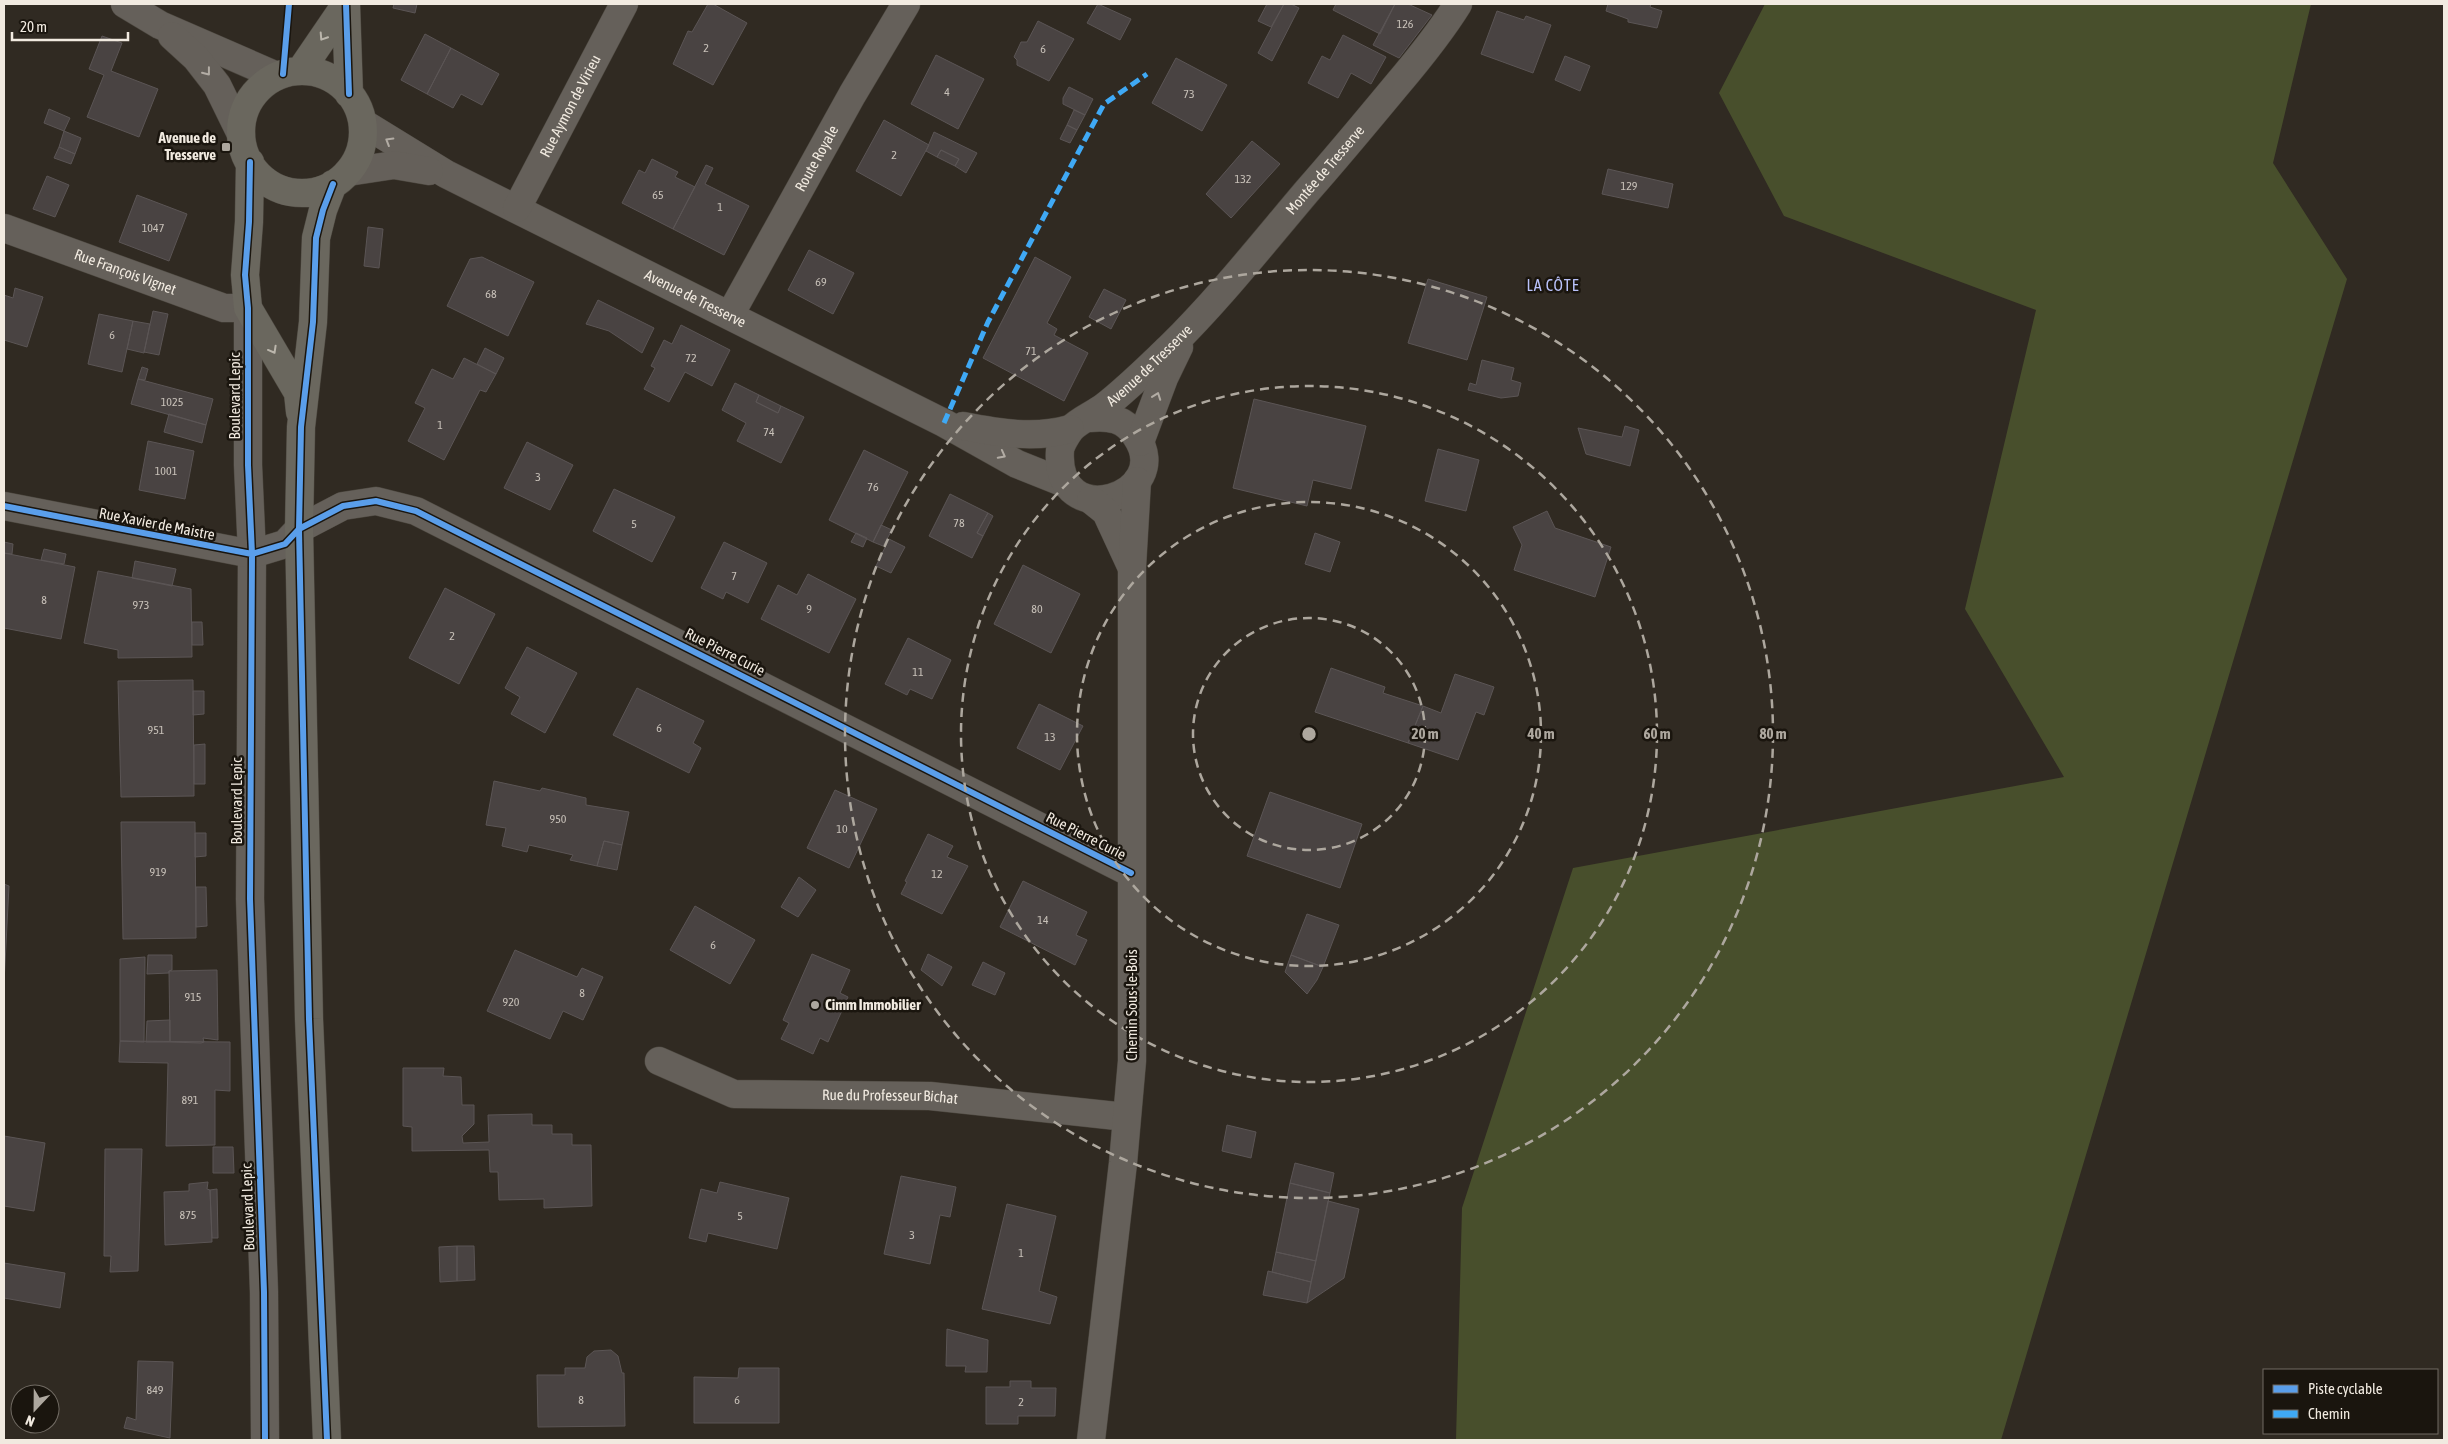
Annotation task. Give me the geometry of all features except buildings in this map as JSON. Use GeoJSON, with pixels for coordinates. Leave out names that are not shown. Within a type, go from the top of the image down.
{"type":"FeatureCollection","features":[{"type":"Feature","properties":{"kind":"main road"},"geometry":{"type":"LineString","coordinates":[[289,73],[346,4]]}},
{"type":"Feature","properties":{"kind":"main road"},"geometry":{"type":"LineString","coordinates":[[346,4],[350,94]]}},
{"type":"Feature","properties":{"kind":"main road"},"geometry":{"type":"LineString","coordinates":[[313,71],[335,79],[350,94],[359,109],[363,124],[363,141],[358,158],[340,178],[319,190],[299,193],[280,188],[262,178],[243,149],[241,134],[243,116],[250,99],[262,86],[289,73],[313,71]]}},
{"type":"Feature","properties":{"kind":"main road","name":"Boulevard Lepic"},"geometry":{"type":"LineString","coordinates":[[250,162],[249,222],[245,275],[248,308],[298,393],[301,427]]}},
{"type":"Feature","properties":{"kind":"main road","name":"Boulevard Lepic"},"geometry":{"type":"LineString","coordinates":[[327,1440],[309,1018],[299,529],[301,427],[313,322],[316,238],[340,178]]}},
{"type":"Feature","properties":{"kind":"street"},"geometry":{"type":"LineString","coordinates":[[126,4],[160,25],[196,58],[217,85],[241,134]]}},
{"type":"Feature","properties":{"kind":"street","name":"Rue Aymon de Virieu"},"geometry":{"type":"LineString","coordinates":[[517,208],[624,4]]}},
{"type":"Feature","properties":{"kind":"street","name":"Route Royale"},"geometry":{"type":"LineString","coordinates":[[730,315],[852,94],[906,4]]}},
{"type":"Feature","properties":{"kind":"street","name":"Montée de Tresserve"},"geometry":{"type":"LineString","coordinates":[[1187,330],[1352,140],[1421,55],[1458,4]]}},
{"type":"Feature","properties":{"kind":"street"},"geometry":{"type":"LineString","coordinates":[[160,25],[289,73]]}},
{"type":"Feature","properties":{"kind":"street","name":"Avenue de Tresserve"},"geometry":{"type":"LineString","coordinates":[[363,124],[446,174],[944,423],[1017,464],[1067,484],[1078,494],[1091,500]]}},
{"type":"Feature","properties":{"kind":"street","name":"Avenue de Tresserve"},"geometry":{"type":"LineString","coordinates":[[340,178],[394,165],[446,174]]}},
{"type":"Feature","properties":{"kind":"street","name":"Rue François Vignet"},"geometry":{"type":"LineString","coordinates":[[4,228],[224,308],[248,308]]}},
{"type":"Feature","properties":{"kind":"street","name":"Boulevard Lepic"},"geometry":{"type":"LineString","coordinates":[[248,308],[248,447],[252,554],[250,899],[264,1292],[265,1440]]}},
{"type":"Feature","properties":{"kind":"street","name":"Avenue de Tresserve"},"geometry":{"type":"LineString","coordinates":[[1067,484],[1059,466],[1061,446],[1080,424],[1187,330]]}},
{"type":"Feature","properties":{"kind":"street","name":"Avenue de Tresserve"},"geometry":{"type":"LineString","coordinates":[[1140,442],[1164,378],[1187,330]]}},
{"type":"Feature","properties":{"kind":"street","name":"Avenue de Tresserve"},"geometry":{"type":"LineString","coordinates":[[944,423],[1021,434],[1053,434],[1105,416],[1120,420],[1132,429],[1140,442],[1144,455],[1143,469],[1137,481]]}},
{"type":"Feature","properties":{"kind":"street"},"geometry":{"type":"LineString","coordinates":[[1091,500],[1109,500],[1125,494],[1137,481]]}},
{"type":"Feature","properties":{"kind":"street","name":"Chemin Sous-le-Bois"},"geometry":{"type":"LineString","coordinates":[[1091,1440],[1123,1163],[1132,1062],[1132,567],[1137,481]]}},
{"type":"Feature","properties":{"kind":"street","name":"Chemin Sous-le-Bois"},"geometry":{"type":"LineString","coordinates":[[1091,500],[1106,512],[1132,567]]}},
{"type":"Feature","properties":{"kind":"street","name":"Rue Pierre Curie"},"geometry":{"type":"LineString","coordinates":[[299,529],[343,506],[376,501],[416,511],[1131,873]]}},
{"type":"Feature","properties":{"kind":"street","name":"Rue Xavier de Maistre"},"geometry":{"type":"LineString","coordinates":[[4,506],[252,554],[285,544],[299,529]]}},
{"type":"Feature","properties":{"kind":"street","name":"Rue du Professeur Bichat"},"geometry":{"type":"LineString","coordinates":[[659,1061],[734,1094],[930,1096],[1126,1117]]}},
{"type":"Feature","properties":{"kind":"green space"},"geometry":{"type":"Polygon","coordinates":[[[1765,4],[2311,4],[2273,163],[2347,279],[2001,1440],[1456,1440],[1462,1208],[1573,868],[2064,777],[1965,609],[2036,310],[1784,216],[1719,93],[1765,4]]]}},
{"type":"Feature","properties":{"kind":"marked path"},"geometry":{"type":"LineString","coordinates":[[944,423],[988,322],[1104,104],[1147,74]]}},
{"type":"Feature","properties":{"kind":"cycle path"},"geometry":{"type":"LineString","coordinates":[[283,74],[289,4]]}},
{"type":"Feature","properties":{"kind":"cycle path"},"geometry":{"type":"LineString","coordinates":[[346,4],[349,94]]}},
{"type":"Feature","properties":{"kind":"cycle path"},"geometry":{"type":"LineString","coordinates":[[250,162],[249,222],[245,275],[248,308],[248,465],[252,554],[250,899],[264,1292],[265,1440]]}},
{"type":"Feature","properties":{"kind":"cycle path"},"geometry":{"type":"LineString","coordinates":[[327,1440],[309,1019],[299,529],[301,427],[313,322],[316,238],[323,210],[333,184]]}},
{"type":"Feature","properties":{"kind":"cycle path"},"geometry":{"type":"LineString","coordinates":[[4,506],[252,554],[285,544],[299,529],[343,506],[376,501],[416,511],[1131,873]]}},
{"type":"Feature","properties":{"kind":"place","name":"Avenue de Tresserve"},"geometry":{"type":"Point","coordinates":[226,147]}},
{"type":"Feature","properties":{"kind":"place","name":"Cimm Immobilier"},"geometry":{"type":"Point","coordinates":[815,1005]}},
{"type":"Feature","properties":{"kind":"district","name":"LA CÔTE"},"geometry":{"type":"Point","coordinates":[1553,285]}}]}
